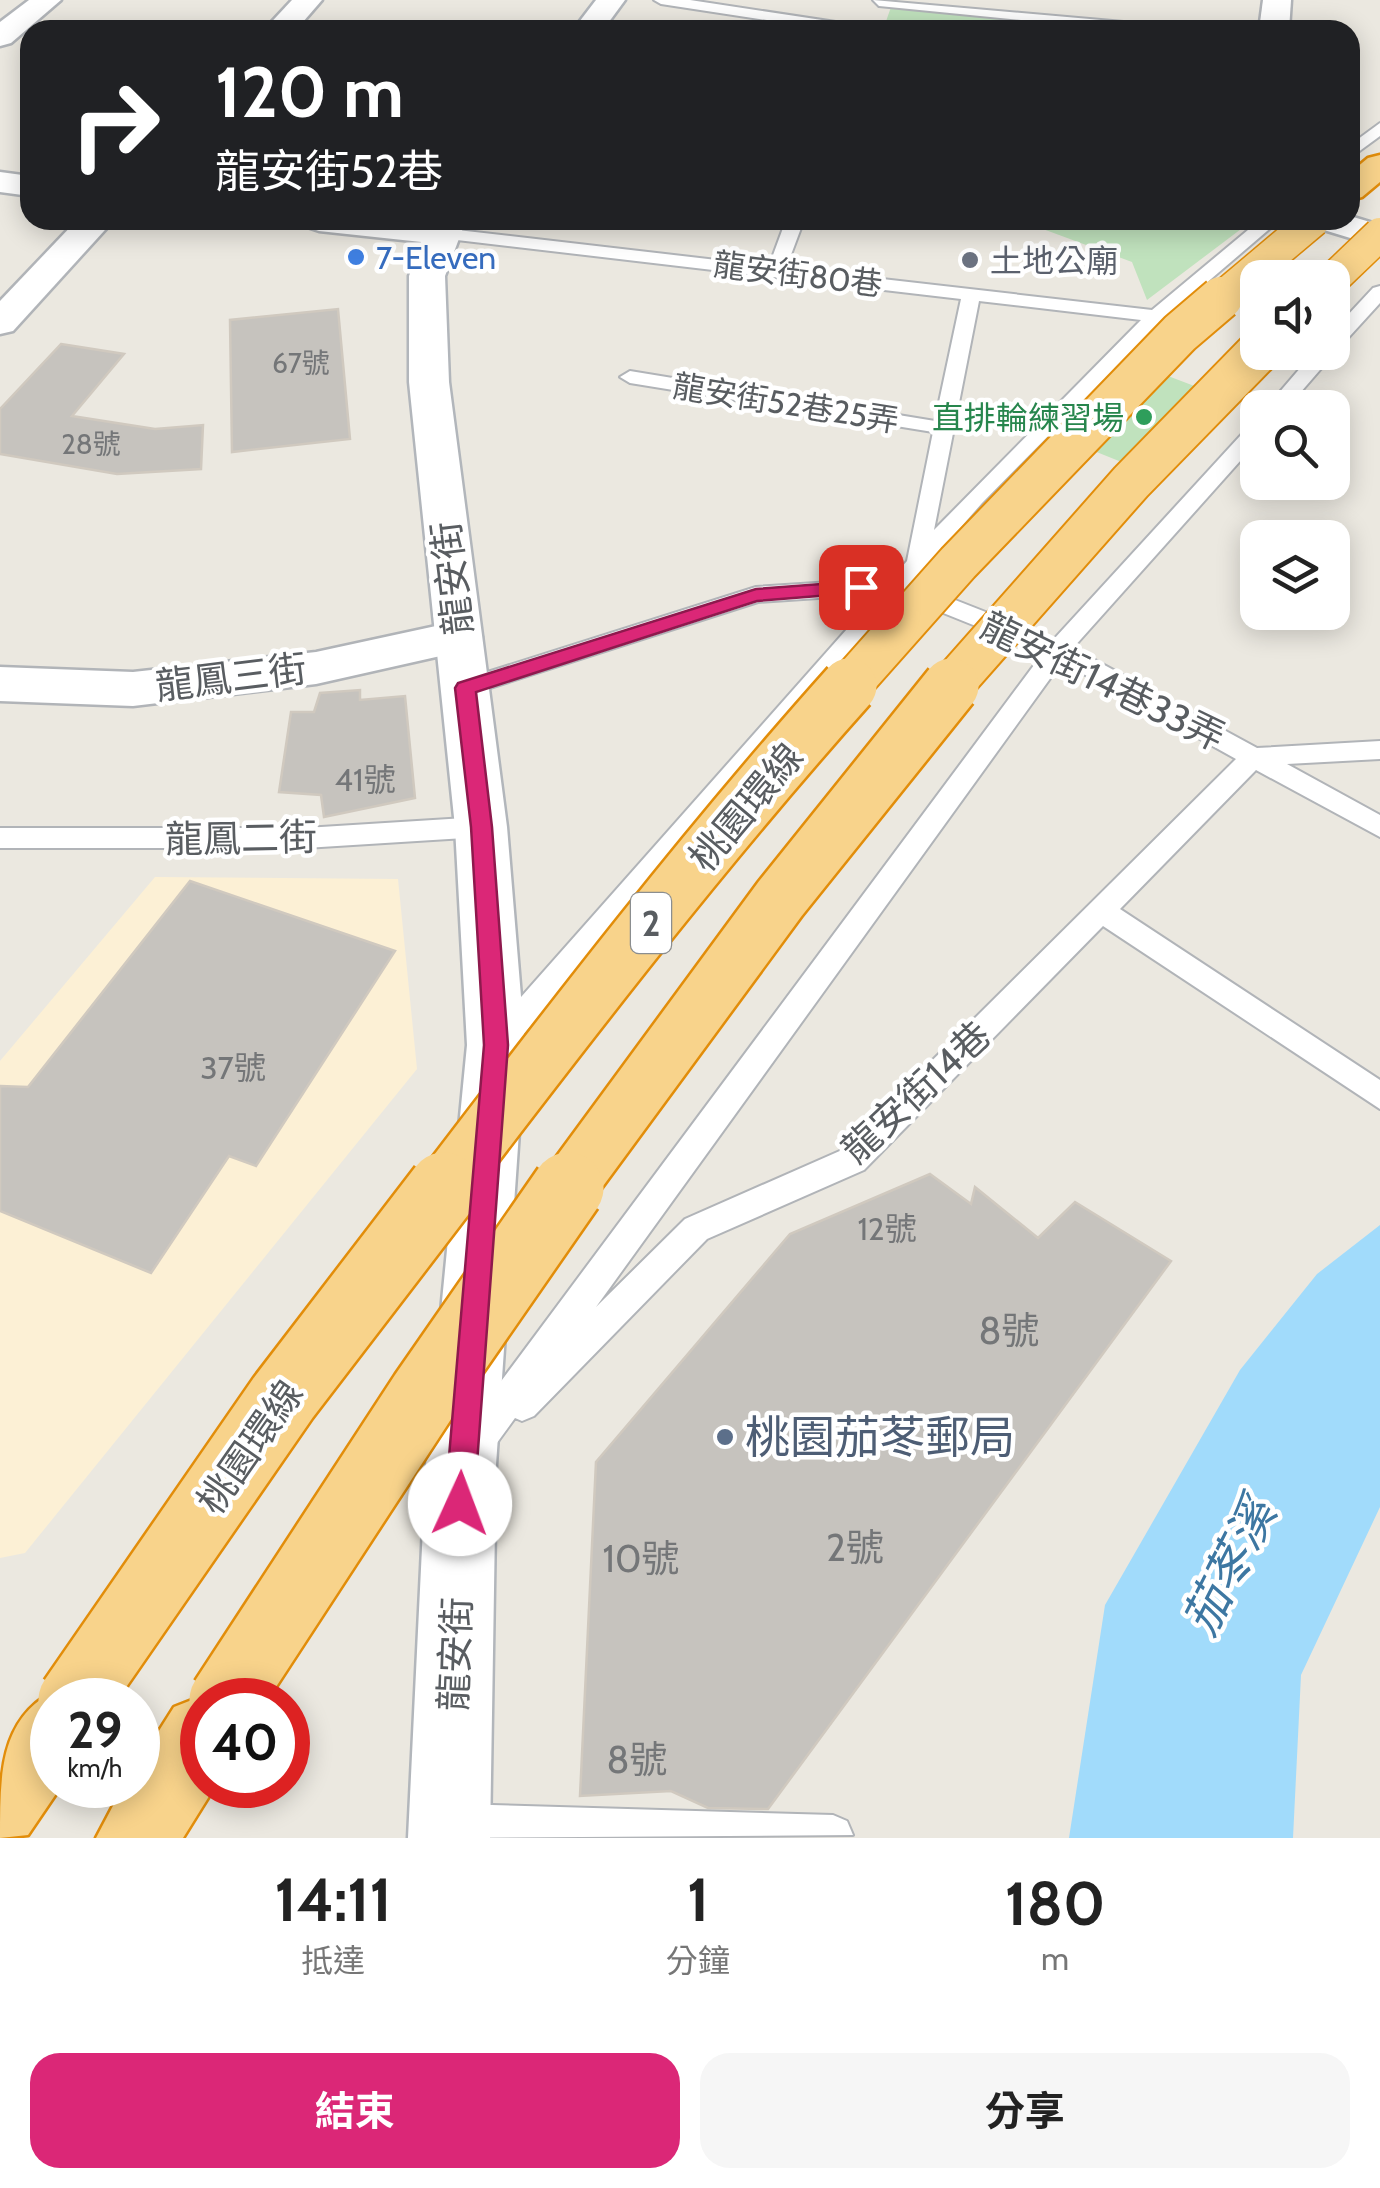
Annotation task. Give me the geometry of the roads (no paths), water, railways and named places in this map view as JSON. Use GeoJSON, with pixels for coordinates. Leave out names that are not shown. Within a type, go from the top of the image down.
{"type":"FeatureCollection","features":[{"type":"Feature","properties":{"kind":"highway"},"geometry":{"type":"LineString","coordinates":[[1360,181],[1380,164]]}},
{"type":"Feature","properties":{"kind":"highway","name":"桃園環線"},"geometry":{"type":"LineString","coordinates":[[89,1678],[295,1382],[570,1022],[784,759],[958,564],[1180,333],[1302,230]]}},
{"type":"Feature","properties":{"kind":"highway"},"geometry":{"type":"LineString","coordinates":[[1350,263],[1380,235]]}},
{"type":"Feature","properties":{"kind":"highway","name":"2"},"geometry":{"type":"LineString","coordinates":[[239,1678],[378,1460],[677,1034],[868,785],[1032,587],[1241,370]]}},
{"type":"Feature","properties":{"kind":"highway"},"geometry":{"type":"LineString","coordinates":[[0,1807],[30,1764]]}},
{"type":"Feature","properties":{"kind":"highway"},"geometry":{"type":"LineString","coordinates":[[137,1838],[180,1770]]}},
{"type":"Feature","properties":{"kind":"street"},"geometry":{"type":"LineString","coordinates":[[22,20],[47,0]]}},
{"type":"Feature","properties":{"kind":"street"},"geometry":{"type":"LineString","coordinates":[[289,20],[308,0]]}},
{"type":"Feature","properties":{"kind":"street"},"geometry":{"type":"LineString","coordinates":[[596,20],[611,0]]}},
{"type":"Feature","properties":{"kind":"street"},"geometry":{"type":"LineString","coordinates":[[0,37],[20,21]]}},
{"type":"Feature","properties":{"kind":"street"},"geometry":{"type":"LineString","coordinates":[[0,323],[87,230]]}},
{"type":"Feature","properties":{"kind":"street","name":"龍安街"},"geometry":{"type":"LineString","coordinates":[[443,230],[427,276],[428,382],[482,827],[496,1045],[461,1465],[449,1831]]}},
{"type":"Feature","properties":{"kind":"street","name":"龍鳳三街"},"geometry":{"type":"LineString","coordinates":[[0,684],[133,689],[316,668],[462,663]]}},
{"type":"Feature","properties":{"kind":"lane"},"geometry":{"type":"LineString","coordinates":[[661,0],[797,20]]}},
{"type":"Feature","properties":{"kind":"lane"},"geometry":{"type":"LineString","coordinates":[[880,1],[1065,20]]}},
{"type":"Feature","properties":{"kind":"lane"},"geometry":{"type":"LineString","coordinates":[[1360,145],[1380,128]]}},
{"type":"Feature","properties":{"kind":"lane","name":"龍安街80巷"},"geometry":{"type":"LineString","coordinates":[[474,230],[971,296],[1156,316]]}},
{"type":"Feature","properties":{"kind":"lane"},"geometry":{"type":"LineString","coordinates":[[776,270],[791,230]]}},
{"type":"Feature","properties":{"kind":"lane"},"geometry":{"type":"LineString","coordinates":[[496,1045],[974,498],[1156,316],[1259,230]]}},
{"type":"Feature","properties":{"kind":"lane"},"geometry":{"type":"LineString","coordinates":[[1350,324],[1380,292]]}},
{"type":"Feature","properties":{"kind":"lane"},"geometry":{"type":"LineString","coordinates":[[916,562],[971,296]]}},
{"type":"Feature","properties":{"kind":"lane"},"geometry":{"type":"LineString","coordinates":[[1292,390],[1309,370]]}},
{"type":"Feature","properties":{"kind":"lane","name":"龍安街52巷25弄"},"geometry":{"type":"LineString","coordinates":[[630,378],[943,428]]}},
{"type":"Feature","properties":{"kind":"lane"},"geometry":{"type":"LineString","coordinates":[[461,1465],[1058,650],[1240,448]]}},
{"type":"Feature","properties":{"kind":"lane"},"geometry":{"type":"LineString","coordinates":[[462,663],[756,595],[896,585]]}},
{"type":"Feature","properties":{"kind":"lane","name":"龍安街14巷33弄"},"geometry":{"type":"LineString","coordinates":[[896,585],[1058,650],[1380,827]]}},
{"type":"Feature","properties":{"kind":"lane"},"geometry":{"type":"LineString","coordinates":[[1254,757],[1380,750]]}},
{"type":"Feature","properties":{"kind":"lane","name":"龍安街14巷"},"geometry":{"type":"LineString","coordinates":[[461,1465],[696,1229],[853,1160],[1254,757]]}},
{"type":"Feature","properties":{"kind":"lane","name":"龍鳳二街"},"geometry":{"type":"LineString","coordinates":[[6,838],[305,838],[482,827]]}},
{"type":"Feature","properties":{"kind":"lane"},"geometry":{"type":"LineString","coordinates":[[0,866],[6,838]]}},
{"type":"Feature","properties":{"kind":"lane"},"geometry":{"type":"LineString","coordinates":[[1101,910],[1380,1096]]}},
{"type":"Feature","properties":{"kind":"lane"},"geometry":{"type":"LineString","coordinates":[[449,1831],[833,1835]]}},
{"type":"Feature","properties":{"kind":"water","name":"茄苳溪"},"geometry":{"type":"Polygon","coordinates":[[[1380,1225],[1380,1507],[1301,1675],[1293,1838],[1069,1838],[1105,1605],[1240,1370],[1317,1274],[1380,1225]]]}},
{"type":"Feature","properties":{"kind":"place","name":"7-Eleven"},"geometry":{"type":"Point","coordinates":[356,257]}},
{"type":"Feature","properties":{"kind":"place","name":"土地公廟"},"geometry":{"type":"Point","coordinates":[970,260]}},
{"type":"Feature","properties":{"kind":"place","name":"直排輪練習場"},"geometry":{"type":"Point","coordinates":[1144,417]}},
{"type":"Feature","properties":{"kind":"place","name":"桃園茄苳郵局"},"geometry":{"type":"Point","coordinates":[725,1437]}}]}
